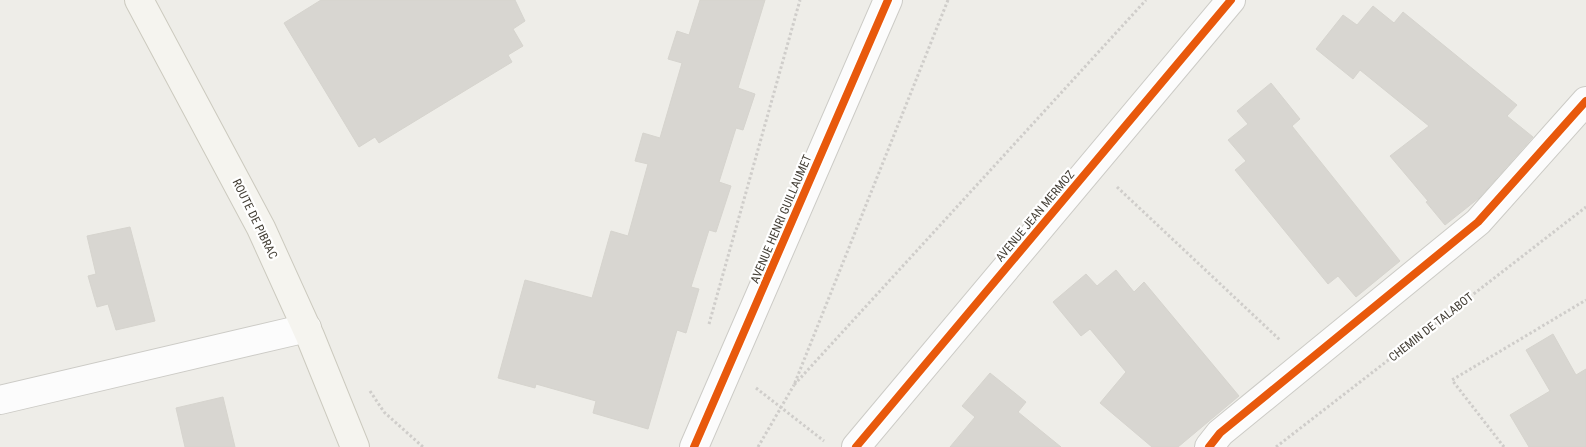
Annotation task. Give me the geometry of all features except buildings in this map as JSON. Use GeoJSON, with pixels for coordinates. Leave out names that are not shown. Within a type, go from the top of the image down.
{"type":"FeatureCollection","features":[{"type":"Feature","properties":{"kind":"main road","name":"ROUTE DE PIBRAC"},"geometry":{"type":"LineString","coordinates":[[139,0],[256,219],[306,328],[355,447]]}},
{"type":"Feature","properties":{"kind":"street","name":"AVENUE HENRI GUILLAUMET"},"geometry":{"type":"LineString","coordinates":[[694,447],[888,0]]}},
{"type":"Feature","properties":{"kind":"street","name":"AVENUE JEAN MERMOZ"},"geometry":{"type":"LineString","coordinates":[[856,447],[1231,0]]}},
{"type":"Feature","properties":{"kind":"street"},"geometry":{"type":"LineString","coordinates":[[1209,447],[1220,433],[1478,222],[1586,101]]}},
{"type":"Feature","properties":{"kind":"street"},"geometry":{"type":"LineString","coordinates":[[0,400],[306,328]]}},
{"type":"Feature","properties":{"kind":"path"},"geometry":{"type":"LineString","coordinates":[[708,326],[800,0]]}},
{"type":"Feature","properties":{"kind":"path"},"geometry":{"type":"LineString","coordinates":[[758,447],[794,385],[948,0]]}},
{"type":"Feature","properties":{"kind":"path"},"geometry":{"type":"LineString","coordinates":[[794,385],[1146,0]]}},
{"type":"Feature","properties":{"kind":"path"},"geometry":{"type":"LineString","coordinates":[[1093,165],[1305,364]]}},
{"type":"Feature","properties":{"kind":"path"},"geometry":{"type":"LineString","coordinates":[[1504,447],[1452,380],[1586,300]]}},
{"type":"Feature","properties":{"kind":"path"},"geometry":{"type":"LineString","coordinates":[[730,366],[831,447]]}},
{"type":"Feature","properties":{"kind":"cycle path"},"geometry":{"type":"LineString","coordinates":[[694,447],[888,0]]}},
{"type":"Feature","properties":{"kind":"cycle path"},"geometry":{"type":"LineString","coordinates":[[856,447],[1231,0]]}},
{"type":"Feature","properties":{"kind":"cycle path"},"geometry":{"type":"LineString","coordinates":[[1209,447],[1220,433],[1478,222],[1586,101]]}}]}
